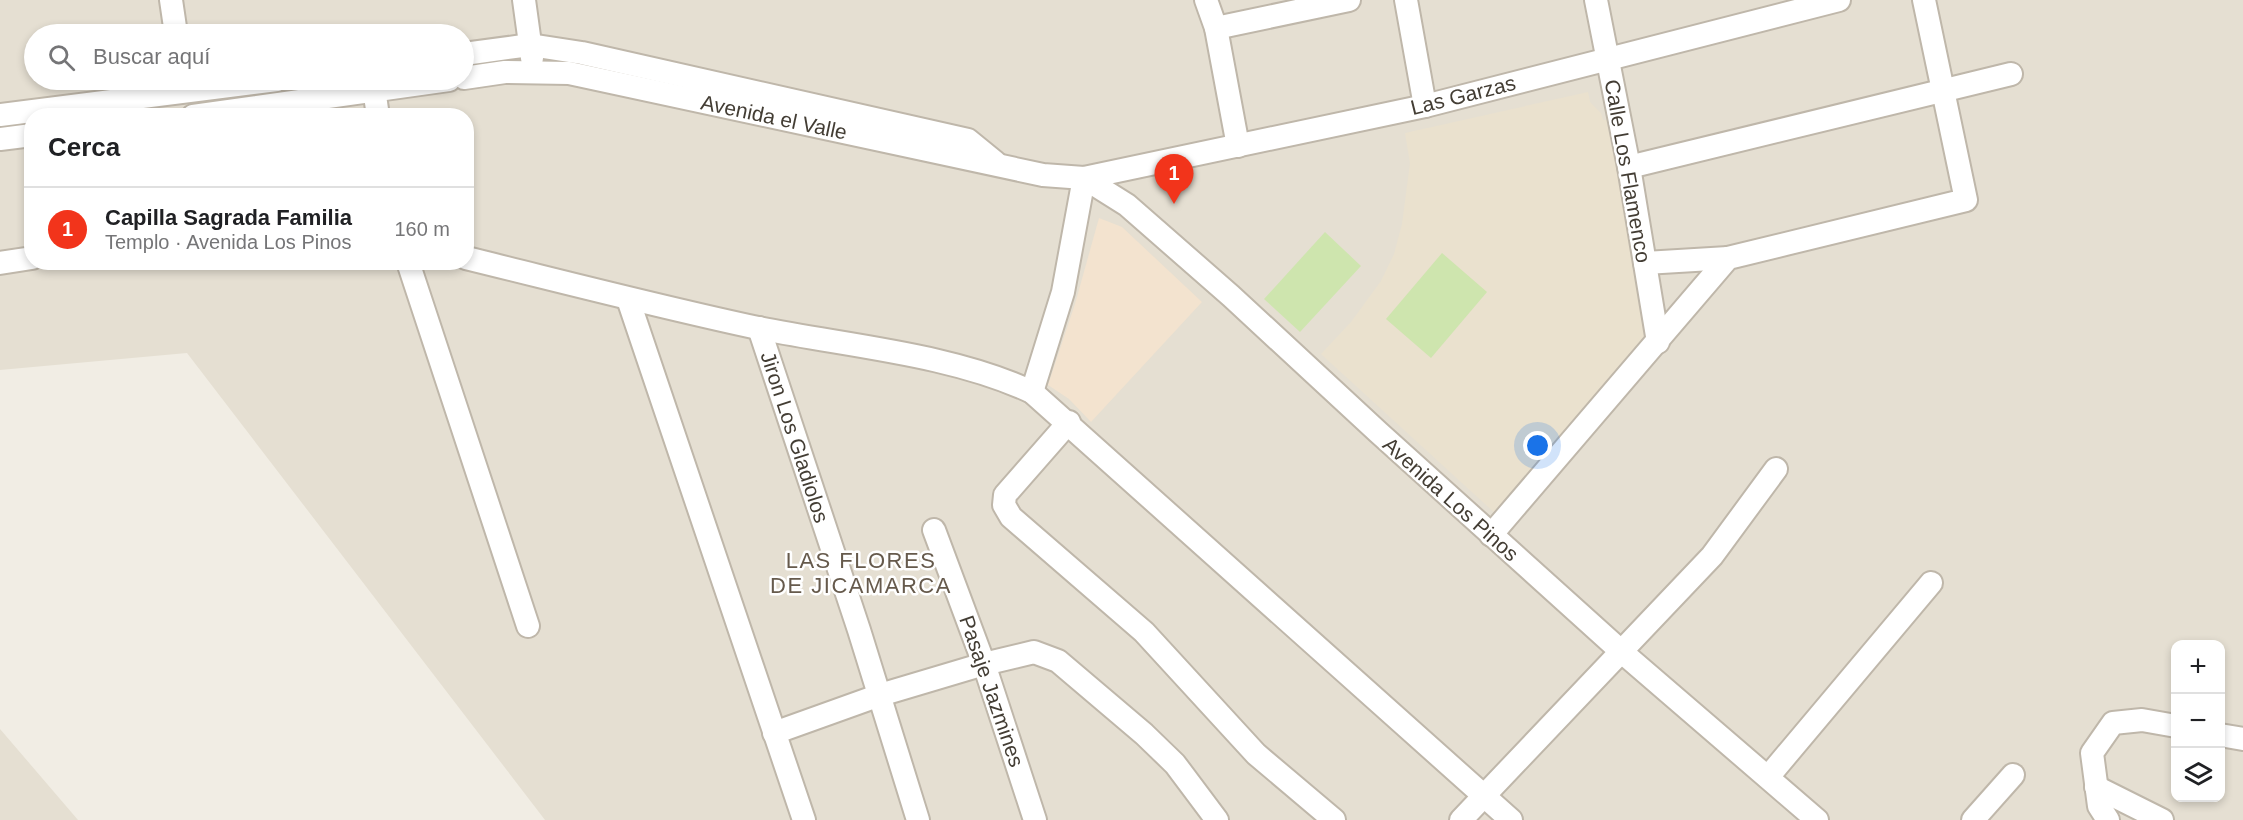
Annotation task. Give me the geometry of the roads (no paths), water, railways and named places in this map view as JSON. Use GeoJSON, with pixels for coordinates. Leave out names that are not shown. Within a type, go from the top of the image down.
{"type":"FeatureCollection","features":[{"type":"Feature","properties":{"kind":"street"},"geometry":{"type":"LineString","coordinates":[[171,0],[175,24]]}},
{"type":"Feature","properties":{"kind":"street"},"geometry":{"type":"LineString","coordinates":[[524,0],[534,72]]}},
{"type":"Feature","properties":{"kind":"street"},"geometry":{"type":"LineString","coordinates":[[1206,0],[1216,28],[1238,146]]}},
{"type":"Feature","properties":{"kind":"street"},"geometry":{"type":"LineString","coordinates":[[1216,28],[1349,0]]}},
{"type":"Feature","properties":{"kind":"street"},"geometry":{"type":"LineString","coordinates":[[1406,0],[1425,106]]}},
{"type":"Feature","properties":{"kind":"street","name":"Calle Los Flamenco"},"geometry":{"type":"LineString","coordinates":[[1596,0],[1629,167],[1658,342]]}},
{"type":"Feature","properties":{"kind":"street","name":"Las Garzas"},"geometry":{"type":"LineString","coordinates":[[1084,178],[1425,106],[1608,58],[1788,6],[1839,0]]}},
{"type":"Feature","properties":{"kind":"street"},"geometry":{"type":"LineString","coordinates":[[1645,263],[1728,258],[1966,200],[1924,0]]}},
{"type":"Feature","properties":{"kind":"street"},"geometry":{"type":"LineString","coordinates":[[474,53],[530,45],[660,69],[968,140],[999,165]]}},
{"type":"Feature","properties":{"kind":"street","name":"Avenida el Valle"},"geometry":{"type":"LineString","coordinates":[[474,77],[534,72],[569,73],[1043,175],[1084,178]]}},
{"type":"Feature","properties":{"kind":"street"},"geometry":{"type":"LineString","coordinates":[[1629,167],[2011,74]]}},
{"type":"Feature","properties":{"kind":"street"},"geometry":{"type":"LineString","coordinates":[[44,108],[159,90]]}},
{"type":"Feature","properties":{"kind":"street"},"geometry":{"type":"LineString","coordinates":[[185,90],[187,108]]}},
{"type":"Feature","properties":{"kind":"street"},"geometry":{"type":"LineString","coordinates":[[247,108],[367,90]]}},
{"type":"Feature","properties":{"kind":"street"},"geometry":{"type":"LineString","coordinates":[[374,90],[377,108]]}},
{"type":"Feature","properties":{"kind":"street"},"geometry":{"type":"LineString","coordinates":[[0,115],[24,111]]}},
{"type":"Feature","properties":{"kind":"street"},"geometry":{"type":"LineString","coordinates":[[0,139],[24,136]]}},
{"type":"Feature","properties":{"kind":"street"},"geometry":{"type":"LineString","coordinates":[[1032,392],[1063,292],[1084,178]]}},
{"type":"Feature","properties":{"kind":"street","name":"Avenida Los Pinos"},"geometry":{"type":"LineString","coordinates":[[1084,178],[1128,205],[1623,653],[1817,820]]}},
{"type":"Feature","properties":{"kind":"street"},"geometry":{"type":"LineString","coordinates":[[1491,535],[1728,258]]}},
{"type":"Feature","properties":{"kind":"street"},"geometry":{"type":"LineString","coordinates":[[0,263],[24,259]]}},
{"type":"Feature","properties":{"kind":"street"},"geometry":{"type":"LineString","coordinates":[[474,260],[628,299],[759,328],[975,370],[1032,392],[1069,422],[1511,820]]}},
{"type":"Feature","properties":{"kind":"street"},"geometry":{"type":"LineString","coordinates":[[411,270],[528,626]]}},
{"type":"Feature","properties":{"kind":"street"},"geometry":{"type":"LineString","coordinates":[[628,299],[804,820]]}},
{"type":"Feature","properties":{"kind":"street","name":"Jiron Los Gladiolos"},"geometry":{"type":"LineString","coordinates":[[759,328],[880,695],[918,820]]}},
{"type":"Feature","properties":{"kind":"street"},"geometry":{"type":"LineString","coordinates":[[1069,422],[1005,495],[1004,505],[1011,517],[1144,633],[1256,754],[1334,820]]}},
{"type":"Feature","properties":{"kind":"street"},"geometry":{"type":"LineString","coordinates":[[1461,820],[1486,797],[1623,653],[1712,556],[1776,468]]}},
{"type":"Feature","properties":{"kind":"street","name":"Pasaje Jazmines"},"geometry":{"type":"LineString","coordinates":[[934,530],[984,664],[1035,820]]}},
{"type":"Feature","properties":{"kind":"street"},"geometry":{"type":"LineString","coordinates":[[1768,777],[1931,583]]}},
{"type":"Feature","properties":{"kind":"street"},"geometry":{"type":"LineString","coordinates":[[774,733],[880,695],[984,664],[1034,652],[1058,661],[1175,764],[1217,820]]}},
{"type":"Feature","properties":{"kind":"street"},"geometry":{"type":"LineString","coordinates":[[2108,820],[2099,806],[2092,753],[2113,723],[2142,720],[2171,725]]}},
{"type":"Feature","properties":{"kind":"street"},"geometry":{"type":"LineString","coordinates":[[2225,736],[2243,740]]}},
{"type":"Feature","properties":{"kind":"street"},"geometry":{"type":"LineString","coordinates":[[1973,820],[2013,775]]}},
{"type":"Feature","properties":{"kind":"street"},"geometry":{"type":"LineString","coordinates":[[2096,787],[2162,820]]}},
{"type":"Feature","properties":{"kind":"place","name":"Capilla Sagrada Familia"},"geometry":{"type":"Point","coordinates":[1174,204]}},
{"type":"Feature","properties":{"kind":"district","name":"LAS FLORES DE JICAMARCA"},"geometry":{"type":"Point","coordinates":[861,572]}}]}
